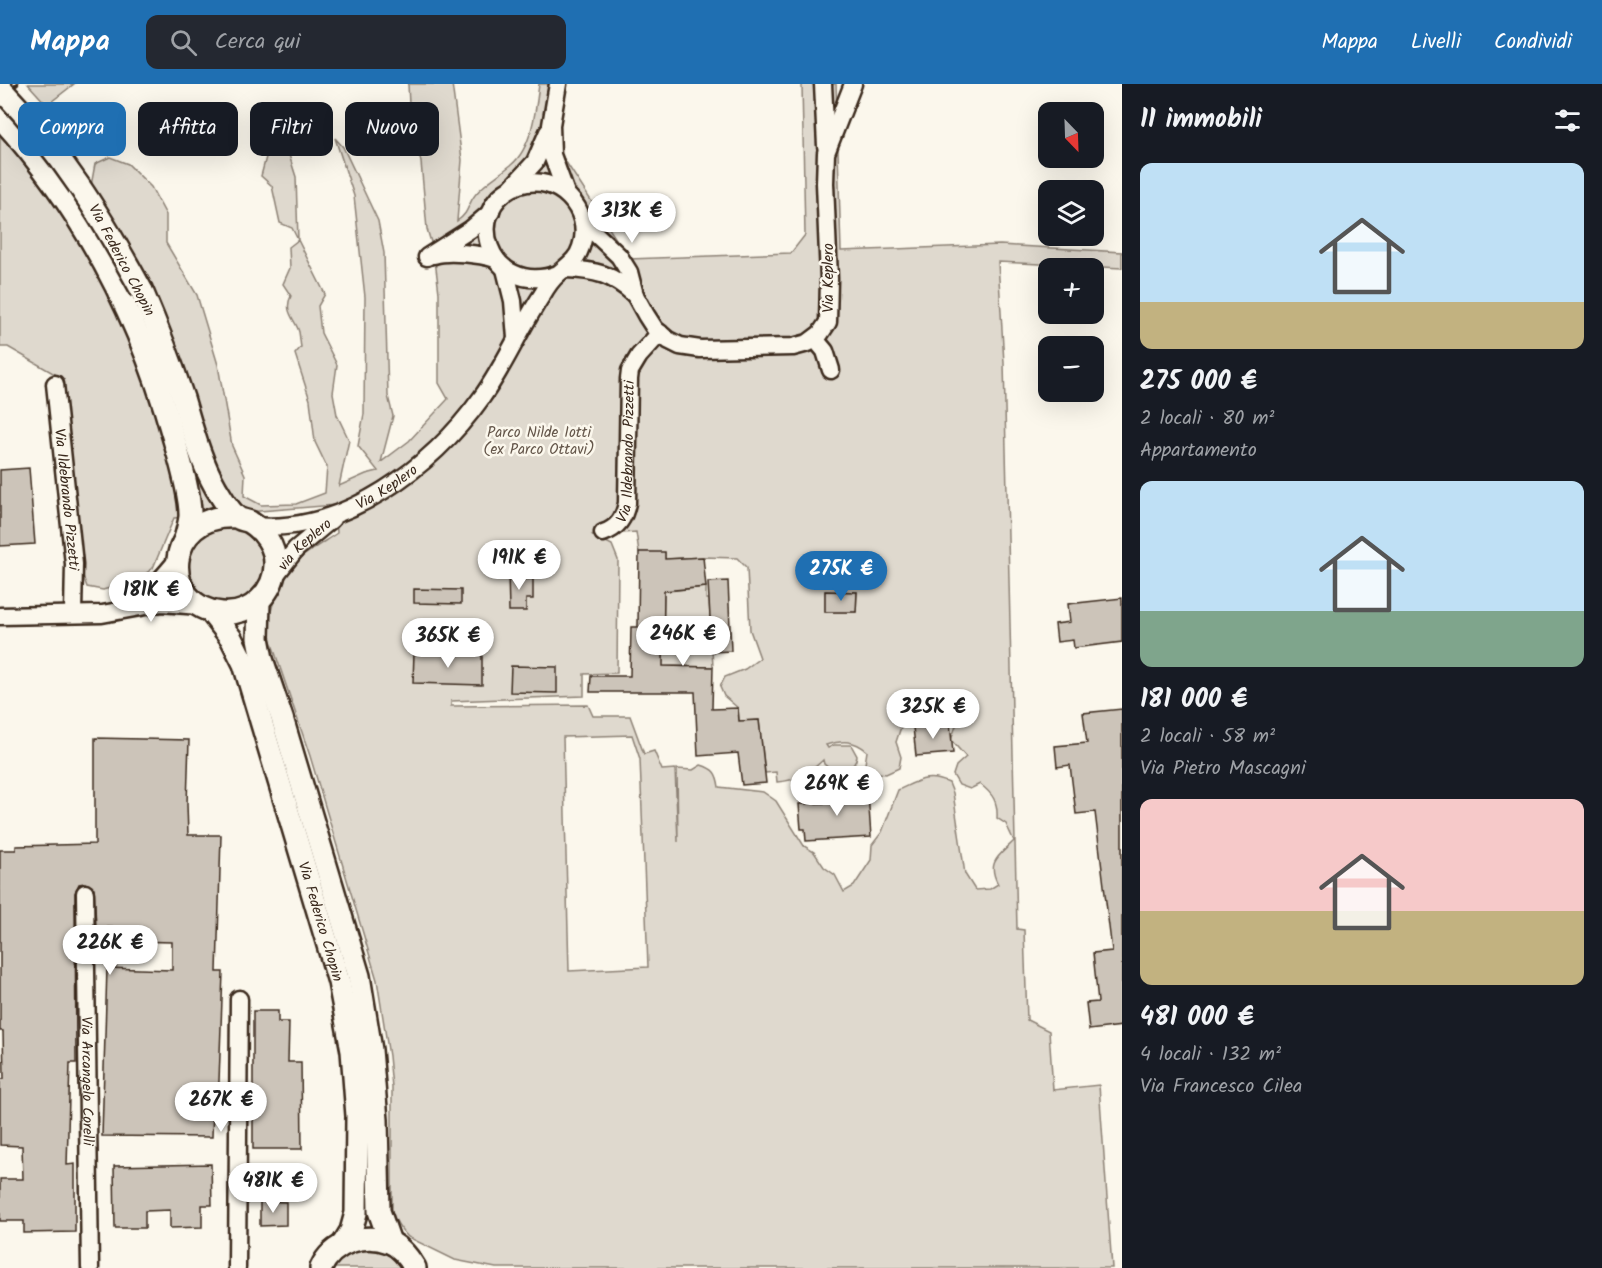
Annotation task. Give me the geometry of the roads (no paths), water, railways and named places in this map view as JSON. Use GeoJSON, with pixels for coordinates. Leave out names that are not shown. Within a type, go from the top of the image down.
{"type":"FeatureCollection","features":[{"type":"Feature","properties":{"kind":"main road","name":"Via Federico Chopin"},"geometry":{"type":"LineString","coordinates":[[0,88],[38,129],[84,191],[142,291],[171,362],[208,473],[223,499],[246,522],[266,536],[275,563],[274,577]]}},
{"type":"Feature","properties":{"kind":"main road","name":"Via Federico Chopin"},"geometry":{"type":"LineString","coordinates":[[0,117],[48,175],[77,217],[105,264],[131,315],[158,382],[178,453],[190,515],[181,549],[178,573],[189,597],[205,608],[231,638],[244,664],[339,982],[352,1051],[357,1116],[356,1213],[351,1231],[343,1244]]}},
{"type":"Feature","properties":{"kind":"main road"},"geometry":{"type":"LineString","coordinates":[[181,549],[195,528],[207,520],[222,516],[246,522]]}},
{"type":"Feature","properties":{"kind":"main road"},"geometry":{"type":"LineString","coordinates":[[205,608],[223,614],[236,613],[259,601],[268,590],[274,577]]}},
{"type":"Feature","properties":{"kind":"main road","name":"Via Federico Chopin"},"geometry":{"type":"LineString","coordinates":[[259,601],[258,638],[262,659],[282,718],[359,976],[371,1050],[377,1120],[379,1211],[390,1242]]}},
{"type":"Feature","properties":{"kind":"main road"},"geometry":{"type":"LineString","coordinates":[[318,1266],[332,1251],[343,1244],[372,1238],[390,1242],[400,1249],[415,1268]]}},
{"type":"Feature","properties":{"kind":"street"},"geometry":{"type":"LineString","coordinates":[[491,212],[471,229],[427,257],[448,252],[486,256],[517,276],[531,279],[544,279],[561,272],[575,260],[584,235],[583,222],[580,211],[566,193],[552,155],[551,125],[558,84]]}},
{"type":"Feature","properties":{"kind":"street"},"geometry":{"type":"LineString","coordinates":[[823,84],[826,153]]}},
{"type":"Feature","properties":{"kind":"street","name":"Via Keplero"},"geometry":{"type":"LineString","coordinates":[[815,339],[825,328],[829,315],[826,153],[853,84]]}},
{"type":"Feature","properties":{"kind":"street"},"geometry":{"type":"LineString","coordinates":[[516,338],[513,301],[500,264],[491,250],[487,231],[495,204],[535,162],[551,125]]}},
{"type":"Feature","properties":{"kind":"street"},"geometry":{"type":"LineString","coordinates":[[509,190],[520,185],[544,183],[566,193]]}},
{"type":"Feature","properties":{"kind":"street"},"geometry":{"type":"LineString","coordinates":[[583,222],[619,256],[629,272],[635,295],[646,315],[660,333],[680,346],[700,349],[793,346],[815,339],[825,351],[831,369]]}},
{"type":"Feature","properties":{"kind":"street"},"geometry":{"type":"LineString","coordinates":[[561,272],[603,273],[620,281],[635,295]]}},
{"type":"Feature","properties":{"kind":"street","name":"Via Keplero"},"geometry":{"type":"LineString","coordinates":[[337,515],[392,484],[412,469],[455,429],[484,395],[542,295],[561,272]]}},
{"type":"Feature","properties":{"kind":"street","name":"Via Ildebrando Pizzetti"},"geometry":{"type":"LineString","coordinates":[[603,533],[610,531],[619,523],[627,503],[630,371],[644,348],[660,333]]}},
{"type":"Feature","properties":{"kind":"street","name":"Via Ildebrando Pizzetti"},"geometry":{"type":"LineString","coordinates":[[56,384],[74,564],[73,613]]}},
{"type":"Feature","properties":{"kind":"street","name":"via Keplero"},"geometry":{"type":"LineString","coordinates":[[246,522],[287,527],[337,515]]}},
{"type":"Feature","properties":{"kind":"street","name":"via Keplero"},"geometry":{"type":"LineString","coordinates":[[274,577],[296,549],[337,515]]}},
{"type":"Feature","properties":{"kind":"street"},"geometry":{"type":"LineString","coordinates":[[102,614],[140,597],[155,587],[181,549]]}},
{"type":"Feature","properties":{"kind":"street"},"geometry":{"type":"LineString","coordinates":[[0,616],[102,614],[162,603],[205,608]]}},
{"type":"Feature","properties":{"kind":"street","name":"Via Arcangelo Corelli"},"geometry":{"type":"LineString","coordinates":[[85,893],[90,1268]]}},
{"type":"Feature","properties":{"kind":"street"},"geometry":{"type":"LineString","coordinates":[[237,1268],[239,999]]}},
{"type":"Feature","properties":{"kind":"railway"},"geometry":{"type":"LineString","coordinates":[[0,97],[17,84]]}},
{"type":"Feature","properties":{"kind":"park label","name":"Parco Nilde Iotti (ex Parco Ottavi)"},"geometry":{"type":"Point","coordinates":[539,440]}}]}
